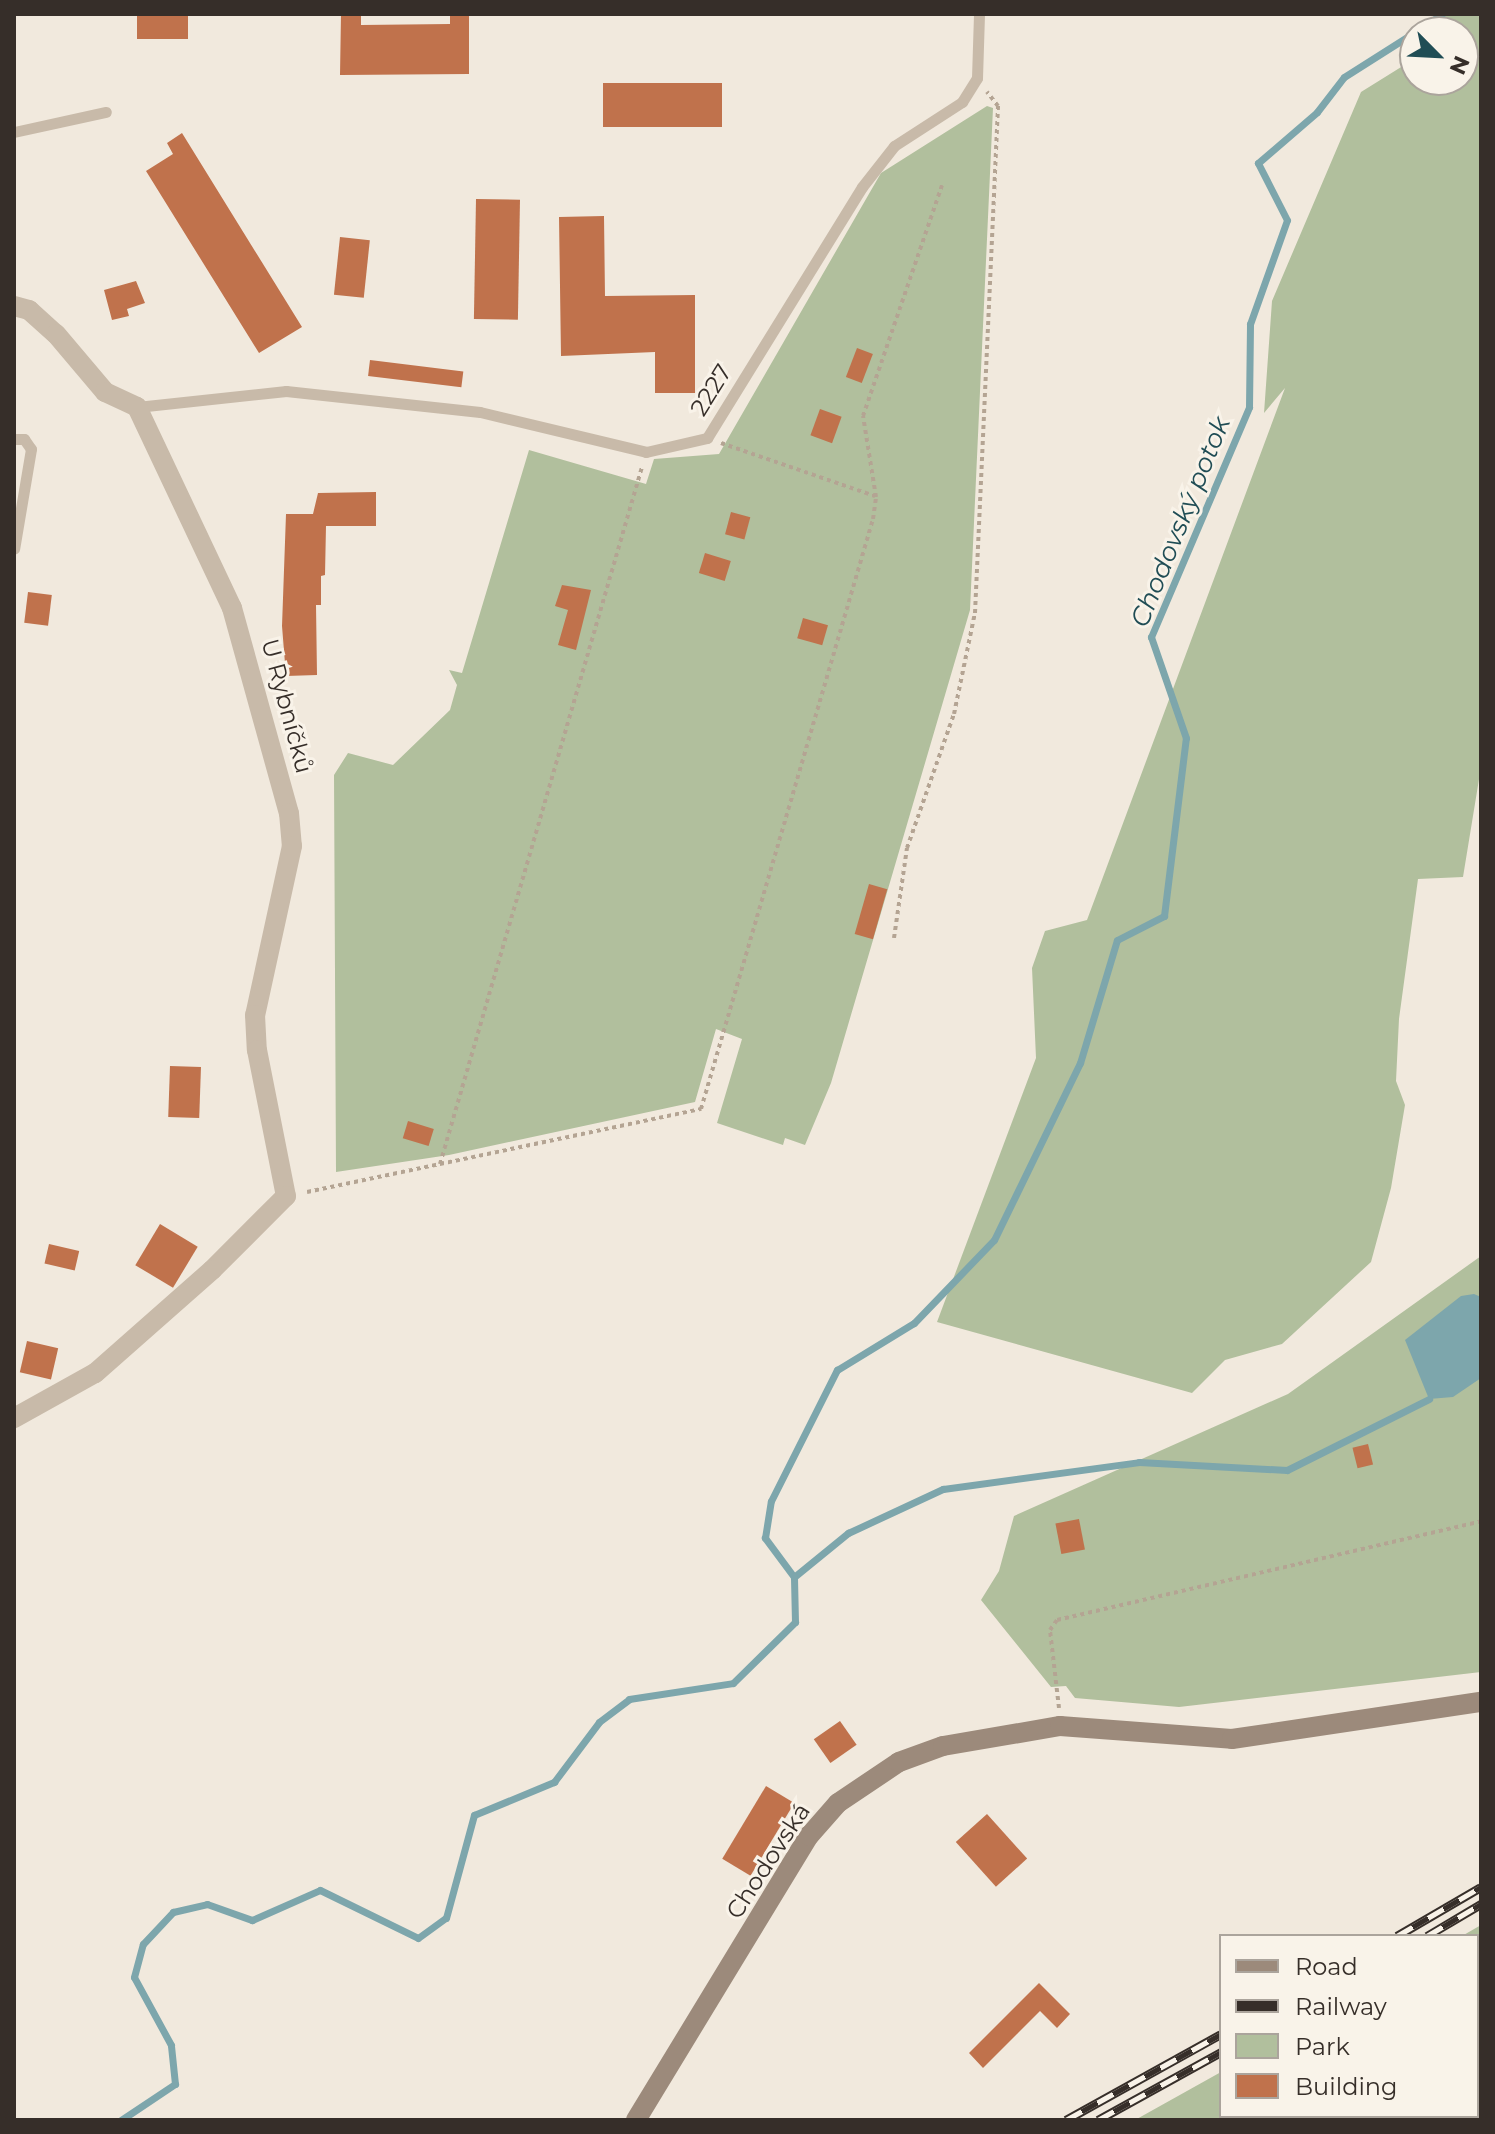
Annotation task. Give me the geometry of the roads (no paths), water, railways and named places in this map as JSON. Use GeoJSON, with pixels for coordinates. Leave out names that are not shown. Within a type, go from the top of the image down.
{"type":"FeatureCollection","features":[{"type":"Feature","properties":{"kind":"street"},"geometry":{"type":"LineString","coordinates":[[14,306],[29,310],[56,334],[105,392],[137,407]]}},
{"type":"Feature","properties":{"kind":"street","name":"U Rybníčků"},"geometry":{"type":"LineString","coordinates":[[14,1418],[95,1373],[212,1270],[286,1196],[257,1050],[255,1015],[292,846],[289,813],[232,608],[137,407]]}},
{"type":"Feature","properties":{"kind":"street","name":"Chodovská"},"geometry":{"type":"LineString","coordinates":[[636,2120],[809,1836],[838,1803],[899,1762],[943,1746],[1060,1726],[1232,1739],[1481,1702]]}},
{"type":"Feature","properties":{"kind":"lane","name":"2227"},"geometry":{"type":"LineString","coordinates":[[137,407],[286,391],[480,412],[646,452],[707,438],[862,187],[894,146],[962,102],[977,78],[979,14]]}},
{"type":"Feature","properties":{"kind":"lane"},"geometry":{"type":"LineString","coordinates":[[14,132],[106,112]]}},
{"type":"Feature","properties":{"kind":"lane"},"geometry":{"type":"LineString","coordinates":[[14,439],[24,439],[31,449],[14,549]]}},
{"type":"Feature","properties":{"kind":"water"},"geometry":{"type":"Polygon","coordinates":[[[1474,1294],[1481,1297],[1481,1378],[1453,1397],[1429,1399],[1405,1340],[1461,1296],[1474,1294]]]}},
{"type":"Feature","properties":{"kind":"waterway","name":"Chodovský potok"},"geometry":{"type":"LineString","coordinates":[[121,2120],[175,2084],[171,2045],[134,1977],[143,1944],[173,1912],[207,1904],[252,1920],[320,1890],[418,1938],[446,1918],[474,1815],[554,1782],[599,1722],[629,1699],[733,1683],[795,1622],[794,1577],[765,1538],[771,1501],[837,1370],[914,1323],[994,1240],[1080,1063],[1117,940],[1164,916],[1186,738],[1151,637],[1249,407],[1250,324],[1287,220],[1258,163],[1317,112],[1344,77],[1399,42]]}},
{"type":"Feature","properties":{"kind":"waterway"},"geometry":{"type":"LineString","coordinates":[[794,1577],[848,1533],[943,1489],[1139,1462],[1287,1470],[1429,1399]]}},
{"type":"Feature","properties":{"kind":"railway"},"geometry":{"type":"LineString","coordinates":[[1400,1934],[1481,1887]]}},
{"type":"Feature","properties":{"kind":"railway"},"geometry":{"type":"LineString","coordinates":[[1430,1934],[1481,1904]]}},
{"type":"Feature","properties":{"kind":"railway"},"geometry":{"type":"LineString","coordinates":[[1066,2120],[1219,2035]]}},
{"type":"Feature","properties":{"kind":"railway"},"geometry":{"type":"LineString","coordinates":[[1098,2120],[1219,2053]]}}]}
